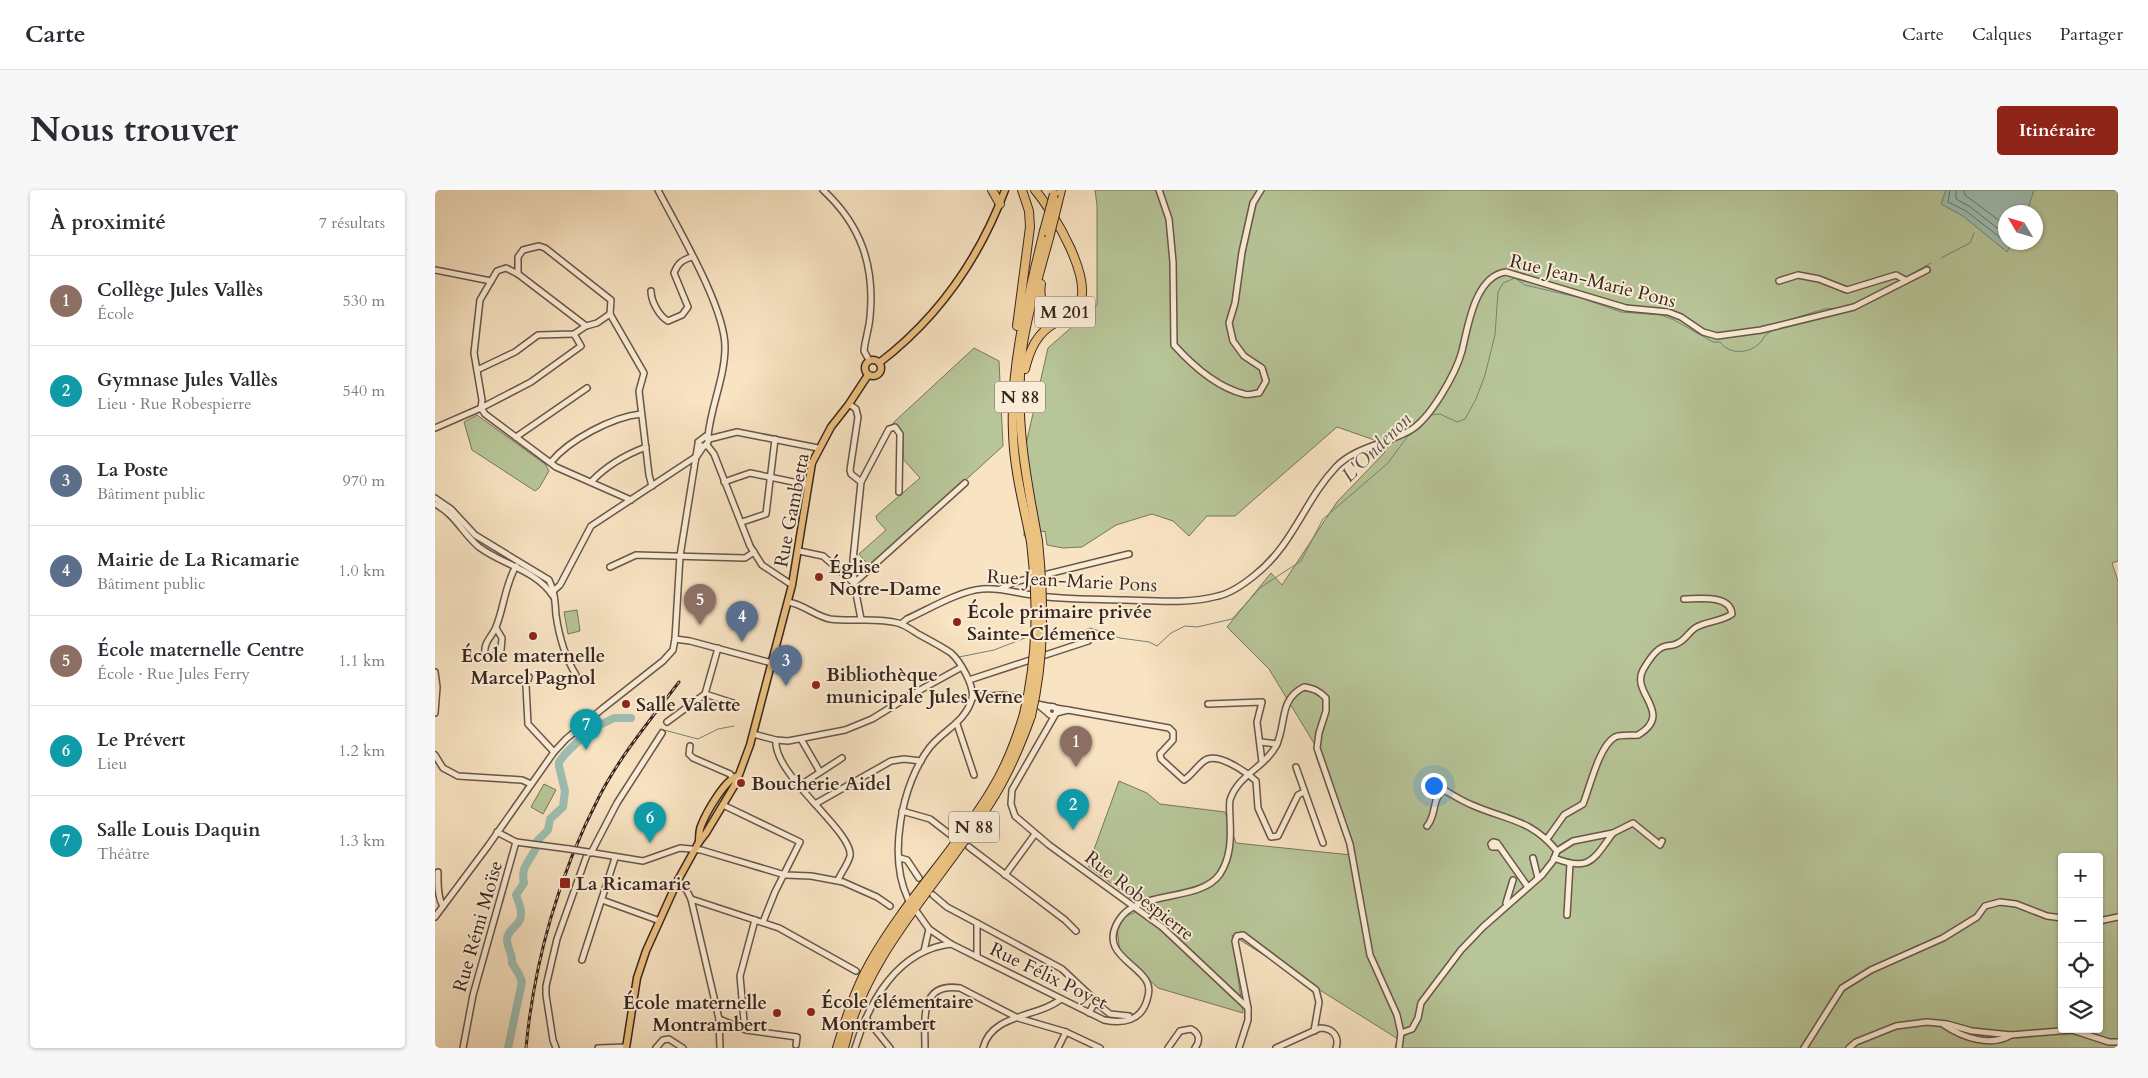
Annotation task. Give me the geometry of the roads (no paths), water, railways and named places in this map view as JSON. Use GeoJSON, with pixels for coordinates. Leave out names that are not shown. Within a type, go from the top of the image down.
{"type":"FeatureCollection","features":[{"type":"Feature","properties":{"kind":"highway"},"geometry":{"type":"LineString","coordinates":[[992,190],[1000,204]]}},
{"type":"Feature","properties":{"kind":"highway"},"geometry":{"type":"LineString","coordinates":[[1019,390],[1029,353],[1037,338],[1046,328],[1071,314],[1079,306],[1082,296],[1077,267],[1069,244],[1053,213],[1035,190]]}},
{"type":"Feature","properties":{"kind":"highway","name":"N 88"},"geometry":{"type":"LineString","coordinates":[[844,1048],[856,1007],[874,969],[890,942],[995,795],[1022,742],[1028,715],[1034,668],[1036,582],[1034,542],[1020,432],[1019,390],[1022,350],[1061,190]]}},
{"type":"Feature","properties":{"kind":"highway"},"geometry":{"type":"LineString","coordinates":[[1017,353],[1016,334],[1030,227],[1026,192]]}},
{"type":"Feature","properties":{"kind":"highway","name":"M 201"},"geometry":{"type":"LineString","coordinates":[[1026,192],[1041,204],[1059,234],[1073,268],[1077,281],[1077,299],[1065,311],[1050,311],[1041,299],[1045,255]]}},
{"type":"Feature","properties":{"kind":"highway","name":"N 88"},"geometry":{"type":"LineString","coordinates":[[1034,542],[1013,434],[1013,384],[1025,311],[1054,192]]}},
{"type":"Feature","properties":{"kind":"highway","name":"N 88"},"geometry":{"type":"LineString","coordinates":[[837,1048],[851,1003],[870,963],[992,790],[1028,715]]}},
{"type":"Feature","properties":{"kind":"main road"},"geometry":{"type":"LineString","coordinates":[[879,363],[911,338],[958,283],[981,245],[1005,190]]}},
{"type":"Feature","properties":{"kind":"main road"},"geometry":{"type":"LineString","coordinates":[[869,360],[879,363],[881,368],[879,374],[868,375],[864,368],[869,360]]}},
{"type":"Feature","properties":{"kind":"main road","name":"Rue Gambetta"},"geometry":{"type":"LineString","coordinates":[[735,777],[753,734],[788,602],[799,551],[812,463],[818,448],[831,427],[868,375]]}},
{"type":"Feature","properties":{"kind":"main road"},"geometry":{"type":"LineString","coordinates":[[699,842],[723,805],[735,777]]}},
{"type":"Feature","properties":{"kind":"main road"},"geometry":{"type":"LineString","coordinates":[[626,1047],[637,978],[646,951],[659,920],[696,850],[701,826],[726,784],[735,777]]}},
{"type":"Feature","properties":{"kind":"street"},"geometry":{"type":"LineString","coordinates":[[435,917],[565,739],[663,661],[673,650],[679,556],[694,468],[697,456],[705,441],[723,365],[725,344],[716,308],[658,190]]}},
{"type":"Feature","properties":{"kind":"street"},"geometry":{"type":"LineString","coordinates":[[823,190],[840,207],[857,231],[863,245],[871,291],[870,319],[864,351],[869,360]]}},
{"type":"Feature","properties":{"kind":"street"},"geometry":{"type":"LineString","coordinates":[[1159,190],[1169,219],[1173,262],[1174,345],[1194,367],[1245,395],[1259,392],[1266,382],[1262,368],[1244,356],[1233,341],[1229,323],[1253,203],[1261,190]]}},
{"type":"Feature","properties":{"kind":"street"},"geometry":{"type":"LineString","coordinates":[[518,274],[519,257],[523,250],[539,246],[545,248],[611,300],[610,314],[644,373],[639,391],[649,476],[652,486]]}},
{"type":"Feature","properties":{"kind":"street"},"geometry":{"type":"LineString","coordinates":[[651,291],[651,298],[663,318],[668,321],[682,315],[687,307],[674,274],[677,265],[683,260],[692,257]]}},
{"type":"Feature","properties":{"kind":"street"},"geometry":{"type":"LineString","coordinates":[[587,326],[518,274],[506,268],[497,271],[480,300],[474,353],[481,408],[485,414],[551,462],[631,500]]}},
{"type":"Feature","properties":{"kind":"street"},"geometry":{"type":"LineString","coordinates":[[435,270],[491,280]]}},
{"type":"Feature","properties":{"kind":"street","name":"Rue Jean-Marie Pons"},"geometry":{"type":"LineString","coordinates":[[901,624],[907,619],[966,593],[984,588],[1033,596],[1080,599],[1189,601],[1220,596],[1241,587],[1279,553],[1309,505],[1337,466],[1353,455],[1411,431],[1426,415],[1457,365],[1467,324],[1482,290],[1489,279],[1496,273],[1506,272],[1514,274],[1626,308],[1668,312],[1681,317],[1703,332],[1717,336],[1761,330],[1854,307],[1876,298],[1905,280],[1927,270]]}},
{"type":"Feature","properties":{"kind":"street"},"geometry":{"type":"LineString","coordinates":[[1779,280],[1798,275],[1819,279],[1847,290],[1896,275],[1905,280]]}},
{"type":"Feature","properties":{"kind":"street"},"geometry":{"type":"LineString","coordinates":[[477,370],[515,352],[538,334],[574,334],[587,326],[597,323],[610,314]]}},
{"type":"Feature","properties":{"kind":"street"},"geometry":{"type":"LineString","coordinates":[[435,428],[481,408],[531,382],[581,346],[574,334]]}},
{"type":"Feature","properties":{"kind":"street"},"geometry":{"type":"LineString","coordinates":[[517,437],[587,388]]}},
{"type":"Feature","properties":{"kind":"street"},"geometry":{"type":"LineString","coordinates":[[849,404],[856,409],[858,417],[849,470],[861,482]]}},
{"type":"Feature","properties":{"kind":"street"},"geometry":{"type":"LineString","coordinates":[[551,462],[572,443],[617,419],[641,414]]}},
{"type":"Feature","properties":{"kind":"street"},"geometry":{"type":"LineString","coordinates":[[861,619],[854,583],[853,560],[861,482],[889,429],[895,427],[900,434],[899,492]]}},
{"type":"Feature","properties":{"kind":"street"},"geometry":{"type":"LineString","coordinates":[[705,441],[737,432],[818,448]]}},
{"type":"Feature","properties":{"kind":"street"},"geometry":{"type":"LineString","coordinates":[[742,522],[766,514],[775,439]]}},
{"type":"Feature","properties":{"kind":"street"},"geometry":{"type":"LineString","coordinates":[[705,441],[713,450],[724,482],[754,552],[762,564],[792,585]]}},
{"type":"Feature","properties":{"kind":"street"},"geometry":{"type":"LineString","coordinates":[[591,482],[600,472],[624,456],[646,447]]}},
{"type":"Feature","properties":{"kind":"street"},"geometry":{"type":"LineString","coordinates":[[553,592],[572,564],[591,526],[697,456]]}},
{"type":"Feature","properties":{"kind":"street"},"geometry":{"type":"LineString","coordinates":[[674,471],[683,468],[694,468]]}},
{"type":"Feature","properties":{"kind":"street"},"geometry":{"type":"LineString","coordinates":[[724,482],[749,473],[808,485]]}},
{"type":"Feature","properties":{"kind":"street"},"geometry":{"type":"LineString","coordinates":[[854,583],[965,484]]}},
{"type":"Feature","properties":{"kind":"street"},"geometry":{"type":"LineString","coordinates":[[435,498],[451,509],[475,536],[545,577],[553,592],[559,635],[576,675]]}},
{"type":"Feature","properties":{"kind":"street"},"geometry":{"type":"LineString","coordinates":[[435,504],[451,514],[471,539],[481,548],[538,579],[553,592]]}},
{"type":"Feature","properties":{"kind":"street"},"geometry":{"type":"LineString","coordinates":[[799,551],[823,556],[854,583]]}},
{"type":"Feature","properties":{"kind":"street"},"geometry":{"type":"LineString","coordinates":[[610,567],[636,556],[745,558],[754,552]]}},
{"type":"Feature","properties":{"kind":"street"},"geometry":{"type":"LineString","coordinates":[[999,589],[1015,582],[1129,554]]}},
{"type":"Feature","properties":{"kind":"street"},"geometry":{"type":"LineString","coordinates":[[496,628],[502,638],[501,650],[491,659],[485,655],[484,648],[488,637],[496,628],[509,578],[518,561]]}},
{"type":"Feature","properties":{"kind":"street"},"geometry":{"type":"LineString","coordinates":[[1547,839],[1564,815],[1583,804],[1601,755],[1607,745],[1616,737],[1638,735],[1652,722],[1653,710],[1642,686],[1641,672],[1655,653],[1661,647],[1677,644],[1695,628],[1726,618],[1731,614],[1731,608],[1727,604],[1713,598],[1684,599]]}},
{"type":"Feature","properties":{"kind":"street"},"geometry":{"type":"LineString","coordinates":[[788,602],[797,603],[829,619],[886,620],[901,624],[952,655],[959,662],[960,668],[965,672],[969,680],[972,698],[966,712],[957,724],[935,742],[921,761],[911,780],[902,811],[899,833],[900,876],[908,898]]}},
{"type":"Feature","properties":{"kind":"street"},"geometry":{"type":"LineString","coordinates":[[675,639],[718,648],[772,663]]}},
{"type":"Feature","properties":{"kind":"street"},"geometry":{"type":"LineString","coordinates":[[969,680],[1088,642]]}},
{"type":"Feature","properties":{"kind":"street"},"geometry":{"type":"LineString","coordinates":[[667,722],[705,694],[718,648]]}},
{"type":"Feature","properties":{"kind":"street"},"geometry":{"type":"LineString","coordinates":[[753,734],[776,740],[801,739],[860,726],[960,668]]}},
{"type":"Feature","properties":{"kind":"street"},"geometry":{"type":"LineString","coordinates":[[435,672],[437,687],[435,714]]}},
{"type":"Feature","properties":{"kind":"street"},"geometry":{"type":"LineString","coordinates":[[529,677],[526,686],[528,724],[554,752]]}},
{"type":"Feature","properties":{"kind":"street"},"geometry":{"type":"LineString","coordinates":[[1135,907],[1199,889],[1213,882],[1220,874],[1229,856],[1229,803],[1238,783],[1262,762],[1277,744],[1286,705],[1292,695],[1304,687],[1319,690],[1326,698],[1326,711],[1317,742],[1320,760],[1350,844],[1370,955],[1397,1015],[1401,1033],[1399,1048]]}},
{"type":"Feature","properties":{"kind":"street"},"geometry":{"type":"LineString","coordinates":[[705,694],[733,704]]}},
{"type":"Feature","properties":{"kind":"street"},"geometry":{"type":"LineString","coordinates":[[972,698],[1005,695],[1037,704],[1052,712],[1068,710],[1169,728],[1173,732],[1173,740],[1160,754],[1161,759],[1184,780],[1205,760],[1213,759],[1233,764],[1256,781],[1258,808],[1264,826],[1271,838],[1278,836],[1298,795],[1304,792]]}},
{"type":"Feature","properties":{"kind":"street"},"geometry":{"type":"LineString","coordinates":[[1208,704],[1261,702],[1257,722],[1262,762]]}},
{"type":"Feature","properties":{"kind":"street","name":"Rue Robespierre"},"geometry":{"type":"LineString","coordinates":[[1052,712],[1046,728],[1010,796],[1015,816],[1035,834],[1162,926],[1248,1008]]}},
{"type":"Feature","properties":{"kind":"street"},"geometry":{"type":"LineString","coordinates":[[957,724],[974,775]]}},
{"type":"Feature","properties":{"kind":"street"},"geometry":{"type":"LineString","coordinates":[[556,1048],[545,995],[557,939],[589,853],[617,803],[662,732]]}},
{"type":"Feature","properties":{"kind":"street"},"geometry":{"type":"LineString","coordinates":[[801,739],[820,772]]}},
{"type":"Feature","properties":{"kind":"street"},"geometry":{"type":"LineString","coordinates":[[776,740],[776,750],[799,786],[845,842],[850,853],[838,880]]}},
{"type":"Feature","properties":{"kind":"street"},"geometry":{"type":"LineString","coordinates":[[1261,742],[1277,744]]}},
{"type":"Feature","properties":{"kind":"street"},"geometry":{"type":"LineString","coordinates":[[690,746],[690,756],[735,777]]}},
{"type":"Feature","properties":{"kind":"street"},"geometry":{"type":"LineString","coordinates":[[435,755],[443,768],[458,776],[522,780],[531,784]]}},
{"type":"Feature","properties":{"kind":"street"},"geometry":{"type":"LineString","coordinates":[[799,786],[841,758]]}},
{"type":"Feature","properties":{"kind":"street"},"geometry":{"type":"LineString","coordinates":[[815,804],[891,761],[904,759],[921,761]]}},
{"type":"Feature","properties":{"kind":"street"},"geometry":{"type":"LineString","coordinates":[[1297,767],[1304,792],[1323,842]]}},
{"type":"Feature","properties":{"kind":"street"},"geometry":{"type":"LineString","coordinates":[[1427,826],[1431,820],[1436,799],[1444,790],[1472,805],[1515,819],[1533,828],[1547,839],[1557,851]]}},
{"type":"Feature","properties":{"kind":"street"},"geometry":{"type":"LineString","coordinates":[[723,805],[801,842],[775,892],[763,922]]}},
{"type":"Feature","properties":{"kind":"street"},"geometry":{"type":"LineString","coordinates":[[902,811],[930,819],[952,836]]}},
{"type":"Feature","properties":{"kind":"street"},"geometry":{"type":"LineString","coordinates":[[1401,1033],[1412,1029],[1418,1018],[1421,1003],[1461,950],[1505,906],[1538,878],[1554,858],[1557,851],[1573,841],[1613,833],[1633,823],[1660,845],[1662,841]]}},
{"type":"Feature","properties":{"kind":"street"},"geometry":{"type":"LineString","coordinates":[[497,832],[516,842],[643,861],[680,848],[696,850],[785,875],[838,880],[877,897],[890,906]]}},
{"type":"Feature","properties":{"kind":"street"},"geometry":{"type":"LineString","coordinates":[[1554,858],[1570,864],[1583,864],[1593,859],[1613,833]]}},
{"type":"Feature","properties":{"kind":"street"},"geometry":{"type":"LineString","coordinates":[[1005,875],[1035,834]]}},
{"type":"Feature","properties":{"kind":"street","name":"Rue Rémi Moïse"},"geometry":{"type":"LineString","coordinates":[[463,1048],[473,995],[516,842]]}},
{"type":"Feature","properties":{"kind":"street"},"geometry":{"type":"LineString","coordinates":[[969,847],[1065,920],[1076,931]]}},
{"type":"Feature","properties":{"kind":"street"},"geometry":{"type":"LineString","coordinates":[[1500,847],[1528,886]]}},
{"type":"Feature","properties":{"kind":"street"},"geometry":{"type":"LineString","coordinates":[[582,960],[615,858]]}},
{"type":"Feature","properties":{"kind":"street"},"geometry":{"type":"LineString","coordinates":[[900,858],[907,860],[919,878]]}},
{"type":"Feature","properties":{"kind":"street"},"geometry":{"type":"LineString","coordinates":[[1533,858],[1538,878]]}},
{"type":"Feature","properties":{"kind":"street"},"geometry":{"type":"LineString","coordinates":[[1504,861],[1512,863]]}},
{"type":"Feature","properties":{"kind":"street"},"geometry":{"type":"LineString","coordinates":[[1567,915],[1570,864]]}},
{"type":"Feature","properties":{"kind":"street"},"geometry":{"type":"LineString","coordinates":[[439,872],[438,889],[440,902],[443,906]]}},
{"type":"Feature","properties":{"kind":"street"},"geometry":{"type":"LineString","coordinates":[[679,880],[687,890],[691,900],[719,1019],[720,1048]]}},
{"type":"Feature","properties":{"kind":"street"},"geometry":{"type":"LineString","coordinates":[[1505,906],[1513,880]]}},
{"type":"Feature","properties":{"kind":"street"},"geometry":{"type":"LineString","coordinates":[[933,895],[947,907],[1062,969],[1110,1014],[1129,1016]]}},
{"type":"Feature","properties":{"kind":"street"},"geometry":{"type":"LineString","coordinates":[[602,900],[659,920]]}},
{"type":"Feature","properties":{"kind":"street"},"geometry":{"type":"LineString","coordinates":[[691,900],[779,928],[857,971]]}},
{"type":"Feature","properties":{"kind":"street"},"geometry":{"type":"LineString","coordinates":[[1804,1048],[1842,988],[1871,970],[1943,938],[1977,917],[1985,906],[2000,902],[2016,904],[2047,916],[2058,917]]}},
{"type":"Feature","properties":{"kind":"street","name":"Rue Félix Poyet"},"geometry":{"type":"LineString","coordinates":[[917,912],[929,929],[951,944],[1089,1013],[1105,1020],[1122,1022],[1136,1016],[1145,1006],[1149,993],[1148,983],[1140,973],[1121,957],[1114,939],[1119,920],[1135,907]]}},
{"type":"Feature","properties":{"kind":"street"},"geometry":{"type":"LineString","coordinates":[[2103,919],[2118,917]]}},
{"type":"Feature","properties":{"kind":"street"},"geometry":{"type":"LineString","coordinates":[[743,1027],[740,976],[755,920]]}},
{"type":"Feature","properties":{"kind":"street"},"geometry":{"type":"LineString","coordinates":[[977,923],[977,957]]}},
{"type":"Feature","properties":{"kind":"street"},"geometry":{"type":"LineString","coordinates":[[924,951],[929,929]]}},
{"type":"Feature","properties":{"kind":"street"},"geometry":{"type":"LineString","coordinates":[[1239,1048],[1248,1020],[1248,1008],[1235,941],[1237,936],[1243,935],[1316,990],[1319,1002],[1314,1031]]}},
{"type":"Feature","properties":{"kind":"street"},"geometry":{"type":"LineString","coordinates":[[855,1048],[866,1018],[887,981],[924,951],[931,947],[951,944]]}},
{"type":"Feature","properties":{"kind":"street"},"geometry":{"type":"LineString","coordinates":[[925,1048],[926,1005],[932,995],[945,988],[960,988],[1018,1018],[1066,1032],[1100,1048]]}},
{"type":"Feature","properties":{"kind":"street"},"geometry":{"type":"LineString","coordinates":[[983,1048],[988,1035],[996,1027],[1054,1005],[1061,999]]}},
{"type":"Feature","properties":{"kind":"street"},"geometry":{"type":"LineString","coordinates":[[1089,1013],[1094,1000]]}},
{"type":"Feature","properties":{"kind":"street"},"geometry":{"type":"LineString","coordinates":[[866,1018],[890,1048]]}},
{"type":"Feature","properties":{"kind":"street"},"geometry":{"type":"LineString","coordinates":[[719,1019],[729,1024],[743,1027],[746,1030],[797,1037],[796,1045]]}},
{"type":"Feature","properties":{"kind":"street"},"geometry":{"type":"LineString","coordinates":[[1849,1048],[1855,1042],[1896,1026],[1927,1022],[1972,1031],[2011,1035],[2073,1030],[2109,1042],[2118,1042]]}},
{"type":"Feature","properties":{"kind":"street"},"geometry":{"type":"LineString","coordinates":[[1276,1048],[1314,1031],[1327,1028],[1334,1032],[1337,1038],[1336,1048]]}},
{"type":"Feature","properties":{"kind":"street"},"geometry":{"type":"LineString","coordinates":[[1168,1048],[1180,1031],[1191,1029],[1199,1037],[1195,1048]]}},
{"type":"Feature","properties":{"kind":"street"},"geometry":{"type":"LineString","coordinates":[[1058,1048],[1066,1032]]}},
{"type":"Feature","properties":{"kind":"street"},"geometry":{"type":"LineString","coordinates":[[655,1048],[663,1040],[669,1039],[683,1048]]}},
{"type":"Feature","properties":{"kind":"street"},"geometry":{"type":"LineString","coordinates":[[598,1048],[626,1047]]}},
{"type":"Feature","properties":{"kind":"water"},"geometry":{"type":"Polygon","coordinates":[[[1946,190],[2034,190],[2029,205],[1998,205],[1998,245],[1963,216],[1941,204],[1946,190]]]}},
{"type":"Feature","properties":{"kind":"waterway","name":"L'Ondenon"},"geometry":{"type":"LineString","coordinates":[[1941,258],[1970,243],[1974,233]]}},
{"type":"Feature","properties":{"kind":"waterway","name":"L'Ondenon"},"geometry":{"type":"LineString","coordinates":[[1906,277],[1931,263]]}},
{"type":"Feature","properties":{"kind":"waterway","name":"L'Ondenon"},"geometry":{"type":"LineString","coordinates":[[1051,636],[1075,635],[1090,628],[1120,638],[1149,642],[1157,646],[1171,633],[1185,626],[1197,627],[1232,619],[1261,587],[1301,561],[1323,519],[1388,463],[1407,437],[1420,428],[1430,415],[1440,414],[1457,422],[1465,419],[1476,399],[1485,375],[1495,335],[1498,292],[1503,283],[1515,278],[1525,285],[1581,298],[1621,312],[1661,315],[1674,320],[1713,342],[1720,342],[1729,349],[1739,352],[1755,347],[1768,333],[1778,329]]}},
{"type":"Feature","properties":{"kind":"waterway","name":"L'Ondenon"},"geometry":{"type":"LineString","coordinates":[[1785,321],[1824,309],[1838,308]]}},
{"type":"Feature","properties":{"kind":"waterway","name":"L'Ondenon"},"geometry":{"type":"LineString","coordinates":[[959,657],[994,650],[1025,638]]}},
{"type":"Feature","properties":{"kind":"waterway","name":"L'Ondenon"},"geometry":{"type":"LineString","coordinates":[[537,841],[548,830],[550,819],[563,807],[565,791],[559,762],[590,730],[614,718],[631,718]]}},
{"type":"Feature","properties":{"kind":"waterway","name":"L'Ondenon"},"geometry":{"type":"LineString","coordinates":[[660,729],[698,739],[718,729],[734,726]]}},
{"type":"Feature","properties":{"kind":"waterway"},"geometry":{"type":"LineString","coordinates":[[508,1048],[522,982],[512,963],[507,939],[509,933],[520,919],[521,910],[516,895],[524,883],[524,868],[536,848]]}},
{"type":"Feature","properties":{"kind":"railway"},"geometry":{"type":"LineString","coordinates":[[526,1048],[535,983],[542,951],[560,888],[572,857],[599,797],[616,767],[679,682]]}},
{"type":"Feature","properties":{"kind":"place","name":"Église Notre-Dame"},"geometry":{"type":"Point","coordinates":[819,577]}},
{"type":"Feature","properties":{"kind":"place","name":"École primaire privée Sainte-Clémence"},"geometry":{"type":"Point","coordinates":[957,622]}},
{"type":"Feature","properties":{"kind":"place","name":"École maternelle Centre"},"geometry":{"type":"Point","coordinates":[700,625]}},
{"type":"Feature","properties":{"kind":"place","name":"École maternelle Marcel Pagnol"},"geometry":{"type":"Point","coordinates":[533,636]}},
{"type":"Feature","properties":{"kind":"place","name":"Mairie de La Ricamarie"},"geometry":{"type":"Point","coordinates":[742,642]}},
{"type":"Feature","properties":{"kind":"place","name":"Bibliothèque municipale Jules Verne"},"geometry":{"type":"Point","coordinates":[816,685]}},
{"type":"Feature","properties":{"kind":"place","name":"La Poste"},"geometry":{"type":"Point","coordinates":[786,686]}},
{"type":"Feature","properties":{"kind":"place","name":"Salle Valette"},"geometry":{"type":"Point","coordinates":[626,704]}},
{"type":"Feature","properties":{"kind":"place","name":"Salle Louis Daquin"},"geometry":{"type":"Point","coordinates":[586,750]}},
{"type":"Feature","properties":{"kind":"place","name":"Collège Jules Vallès"},"geometry":{"type":"Point","coordinates":[1076,767]}},
{"type":"Feature","properties":{"kind":"place","name":"Boucherie Aidel"},"geometry":{"type":"Point","coordinates":[741,783]}},
{"type":"Feature","properties":{"kind":"place","name":"Gymnase Jules Vallès"},"geometry":{"type":"Point","coordinates":[1073,830]}},
{"type":"Feature","properties":{"kind":"place","name":"Le Prévert"},"geometry":{"type":"Point","coordinates":[650,843]}},
{"type":"Feature","properties":{"kind":"place","name":"La Ricamarie"},"geometry":{"type":"Point","coordinates":[565,883]}},
{"type":"Feature","properties":{"kind":"place","name":"École élémentaire Montrambert"},"geometry":{"type":"Point","coordinates":[811,1012]}},
{"type":"Feature","properties":{"kind":"place","name":"École maternelle Montrambert"},"geometry":{"type":"Point","coordinates":[777,1013]}}]}
